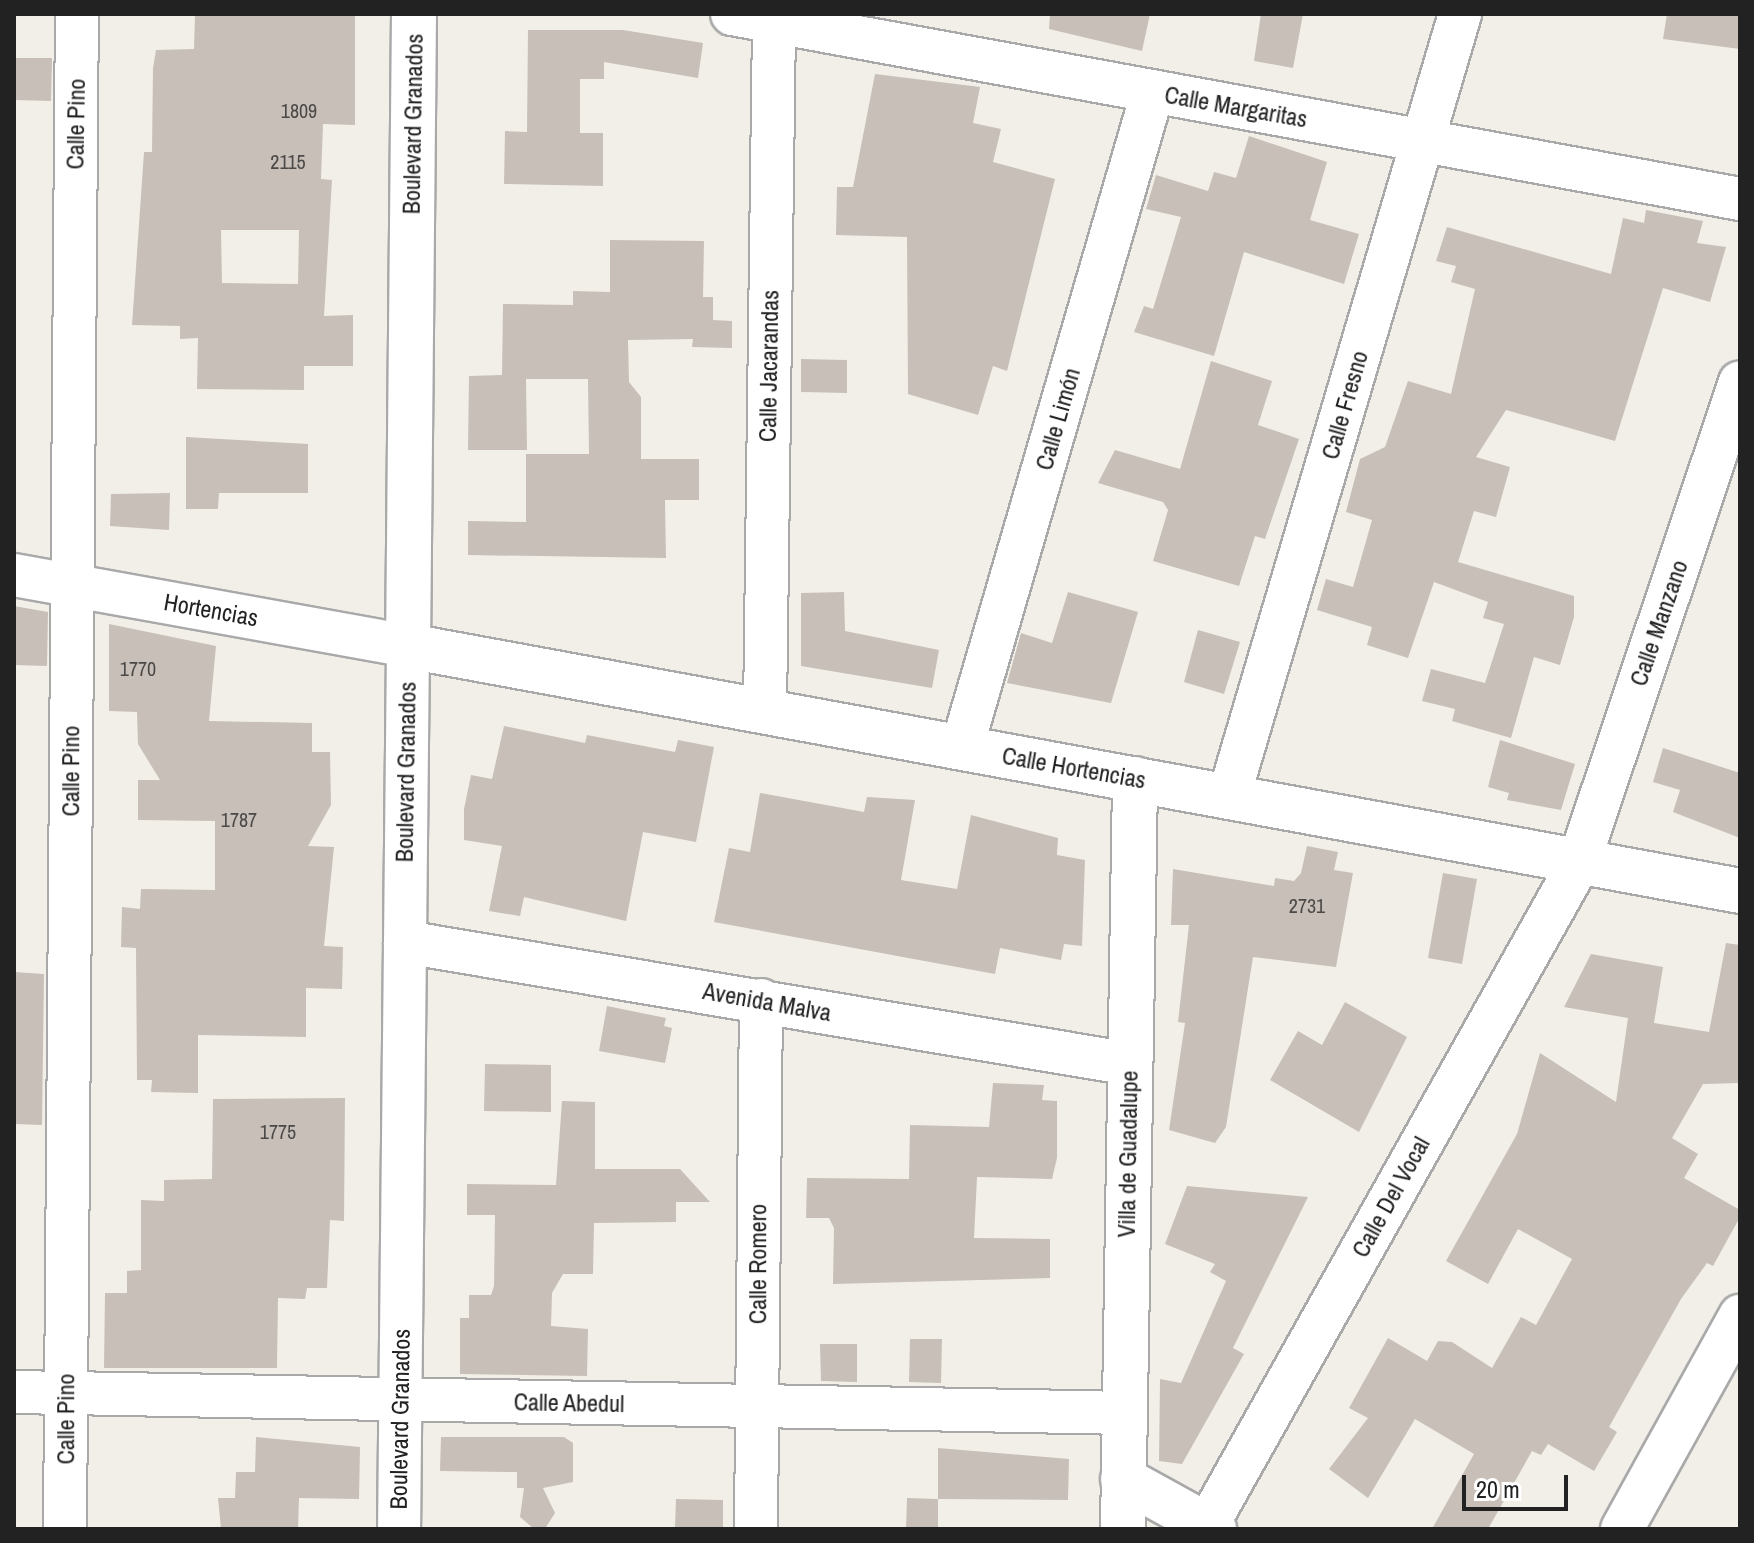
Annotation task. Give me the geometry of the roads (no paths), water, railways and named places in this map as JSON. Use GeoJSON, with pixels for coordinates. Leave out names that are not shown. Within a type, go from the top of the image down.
{"type":"FeatureCollection","features":[{"type":"Feature","properties":{"kind":"street","name":"Calle Pino"},"geometry":{"type":"LineString","coordinates":[[65,1529],[77,14]]}},
{"type":"Feature","properties":{"kind":"street","name":"Boulevard Granados"},"geometry":{"type":"LineString","coordinates":[[399,1529],[414,14]]}},
{"type":"Feature","properties":{"kind":"street","name":"Calle Margaritas"},"geometry":{"type":"LineString","coordinates":[[732,14],[1740,199]]}},
{"type":"Feature","properties":{"kind":"street","name":"Calle Fresno"},"geometry":{"type":"LineString","coordinates":[[1229,796],[1460,14]]}},
{"type":"Feature","properties":{"kind":"street","name":"Calle Jacarandas"},"geometry":{"type":"LineString","coordinates":[[765,711],[774,22]]}},
{"type":"Feature","properties":{"kind":"street","name":"Calle Limón"},"geometry":{"type":"LineString","coordinates":[[962,747],[1153,91]]}},
{"type":"Feature","properties":{"kind":"street","name":"Calle Manzano"},"geometry":{"type":"LineString","coordinates":[[1578,865],[1740,382]]}},
{"type":"Feature","properties":{"kind":"street","name":"Hortencias"},"geometry":{"type":"LineString","coordinates":[[14,575],[408,646]]}},
{"type":"Feature","properties":{"kind":"street","name":"Calle Hortencias"},"geometry":{"type":"LineString","coordinates":[[408,646],[1229,796],[1578,865],[1740,891]]}},
{"type":"Feature","properties":{"kind":"street","name":"Villa de Guadalupe"},"geometry":{"type":"LineString","coordinates":[[1123,1529],[1135,779]]}},
{"type":"Feature","properties":{"kind":"street","name":"Calle Del Vocal"},"geometry":{"type":"LineString","coordinates":[[1208,1528],[1578,865]]}},
{"type":"Feature","properties":{"kind":"street","name":"Avenida Malva"},"geometry":{"type":"LineString","coordinates":[[405,942],[1130,1064]]}},
{"type":"Feature","properties":{"kind":"street","name":"Calle Romero"},"geometry":{"type":"LineString","coordinates":[[756,1529],[761,1000]]}},
{"type":"Feature","properties":{"kind":"street"},"geometry":{"type":"LineString","coordinates":[[1622,1529],[1740,1316]]}},
{"type":"Feature","properties":{"kind":"street","name":"Calle Abedul"},"geometry":{"type":"LineString","coordinates":[[14,1392],[1124,1413]]}},
{"type":"Feature","properties":{"kind":"street"},"geometry":{"type":"LineString","coordinates":[[1123,1479],[1208,1528]]}}]}
